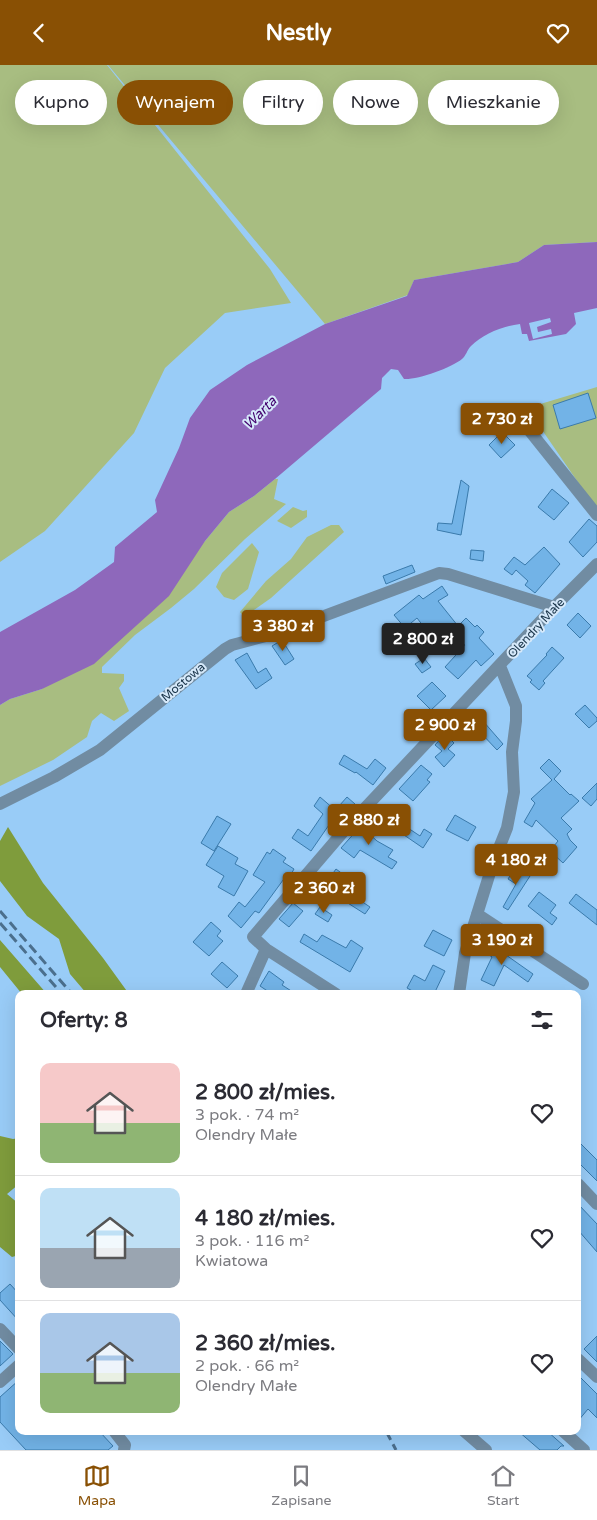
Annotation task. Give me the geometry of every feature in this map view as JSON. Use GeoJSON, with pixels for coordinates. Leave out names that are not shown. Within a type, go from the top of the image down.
{"type":"FeatureCollection","features":[{"type":"Feature","properties":{"kind":"street"},"geometry":{"type":"LineString","coordinates":[[529,431],[597,515]]}},
{"type":"Feature","properties":{"kind":"street","name":"Olendry Małe"},"geometry":{"type":"LineString","coordinates":[[266,949],[253,937],[350,825],[554,607],[597,564]]}},
{"type":"Feature","properties":{"kind":"street","name":"Mostowa"},"geometry":{"type":"LineString","coordinates":[[0,804],[70,769],[100,750],[204,665],[232,645],[281,632],[439,573],[448,574],[554,607]]}},
{"type":"Feature","properties":{"kind":"street"},"geometry":{"type":"LineString","coordinates":[[460,990],[466,953],[493,863],[506,828],[514,791],[512,752],[516,706],[500,666]]}},
{"type":"Feature","properties":{"kind":"street"},"geometry":{"type":"LineString","coordinates":[[477,914],[583,985]]}},
{"type":"Feature","properties":{"kind":"street"},"geometry":{"type":"LineString","coordinates":[[248,990],[266,949],[330,990]]}},
{"type":"Feature","properties":{"kind":"street"},"geometry":{"type":"LineString","coordinates":[[581,1187],[597,1204]]}},
{"type":"Feature","properties":{"kind":"street"},"geometry":{"type":"LineString","coordinates":[[0,1329],[15,1345]]}},
{"type":"Feature","properties":{"kind":"street"},"geometry":{"type":"LineString","coordinates":[[581,1362],[597,1377]]}},
{"type":"Feature","properties":{"kind":"street"},"geometry":{"type":"LineString","coordinates":[[0,1383],[15,1369]]}},
{"type":"Feature","properties":{"kind":"street"},"geometry":{"type":"LineString","coordinates":[[117,1435],[127,1448]]}},
{"type":"Feature","properties":{"kind":"street"},"geometry":{"type":"LineString","coordinates":[[469,1435],[486,1450]]}},
{"type":"Feature","properties":{"kind":"street"},"geometry":{"type":"LineString","coordinates":[[567,1435],[584,1450]]}},
{"type":"Feature","properties":{"kind":"green space"},"geometry":{"type":"Polygon","coordinates":[[[0,65],[107,65],[119,80],[117,80],[117,125],[155,125],[270,269],[291,303],[225,313],[165,368],[134,433],[45,531],[0,562],[0,65]]]}},
{"type":"Feature","properties":{"kind":"green space"},"geometry":{"type":"Polygon","coordinates":[[[108,65],[597,65],[597,242],[544,245],[518,262],[414,280],[408,295],[325,324],[158,125],[233,125],[233,80],[121,80],[108,65]]]}},
{"type":"Feature","properties":{"kind":"green space"},"geometry":{"type":"Polygon","coordinates":[[[597,387],[597,510],[527,408],[597,387]]]}},
{"type":"Feature","properties":{"kind":"green space"},"geometry":{"type":"Polygon","coordinates":[[[275,479],[278,479],[274,499],[286,504],[245,539],[194,589],[135,635],[102,667],[102,673],[124,674],[124,681],[119,688],[129,711],[114,721],[101,713],[92,721],[87,737],[53,760],[0,786],[0,705],[10,699],[42,689],[205,541],[229,512],[254,496],[275,479]]]}},
{"type":"Feature","properties":{"kind":"green space"},"geometry":{"type":"Polygon","coordinates":[[[293,507],[303,511],[307,510],[307,517],[291,528],[277,521],[293,507]]]}},
{"type":"Feature","properties":{"kind":"green space"},"geometry":{"type":"Polygon","coordinates":[[[331,525],[339,525],[344,532],[271,598],[244,617],[240,612],[266,581],[291,559],[307,537],[331,525]]]}},
{"type":"Feature","properties":{"kind":"green space"},"geometry":{"type":"Polygon","coordinates":[[[252,543],[259,552],[248,589],[234,600],[224,597],[216,587],[222,573],[252,543]]]}},
{"type":"Feature","properties":{"kind":"green space"},"geometry":{"type":"Polygon","coordinates":[[[8,827],[43,883],[126,990],[84,990],[70,974],[59,939],[27,916],[0,881],[0,841],[8,827]]]}},
{"type":"Feature","properties":{"kind":"green space"},"geometry":{"type":"Polygon","coordinates":[[[0,940],[44,990],[19,990],[0,967],[0,940]]]}},
{"type":"Feature","properties":{"kind":"green space"},"geometry":{"type":"Polygon","coordinates":[[[0,1136],[15,1139],[15,1187],[7,1194],[15,1201],[15,1256],[12,1257],[0,1247],[0,1136]]]}},
{"type":"Feature","properties":{"kind":"water","name":"Warta"},"geometry":{"type":"Polygon","coordinates":[[[597,242],[597,308],[574,313],[576,324],[566,334],[529,341],[527,334],[522,334],[520,324],[514,325],[494,331],[481,338],[468,349],[462,359],[434,373],[417,378],[404,379],[398,370],[391,369],[382,378],[381,389],[254,496],[229,512],[205,541],[169,596],[94,664],[42,689],[10,699],[0,705],[0,632],[75,590],[114,562],[115,547],[157,512],[155,500],[179,448],[190,418],[210,390],[247,365],[325,324],[407,296],[414,280],[518,262],[544,245],[597,242]]]}},
{"type":"Feature","properties":{"kind":"pier"},"geometry":{"type":"Polygon","coordinates":[[[550,318],[551,322],[537,327],[538,332],[551,329],[552,334],[533,339],[529,323],[550,318]]]}},
{"type":"Feature","properties":{"kind":"building"},"geometry":{"type":"Polygon","coordinates":[[[588,393],[596,418],[560,429],[553,405],[588,393]]]}},
{"type":"Feature","properties":{"kind":"building"},"geometry":{"type":"Polygon","coordinates":[[[502,432],[515,445],[501,458],[489,445],[502,432]]]}},
{"type":"Feature","properties":{"kind":"building"},"geometry":{"type":"Polygon","coordinates":[[[461,480],[469,486],[461,535],[437,530],[438,523],[452,524],[461,480]]]}},
{"type":"Feature","properties":{"kind":"building"},"geometry":{"type":"Polygon","coordinates":[[[552,489],[569,503],[554,520],[538,507],[552,489]]]}},
{"type":"Feature","properties":{"kind":"building"},"geometry":{"type":"Polygon","coordinates":[[[589,519],[597,526],[597,542],[583,557],[569,542],[589,519]]]}},
{"type":"Feature","properties":{"kind":"building"},"geometry":{"type":"Polygon","coordinates":[[[544,547],[560,564],[535,593],[525,585],[528,581],[516,570],[512,575],[504,569],[514,557],[525,565],[544,547]]]}},
{"type":"Feature","properties":{"kind":"building"},"geometry":{"type":"Polygon","coordinates":[[[471,550],[484,551],[483,561],[470,559],[471,550]]]}},
{"type":"Feature","properties":{"kind":"building"},"geometry":{"type":"Polygon","coordinates":[[[412,565],[415,572],[386,584],[383,576],[412,565]]]}},
{"type":"Feature","properties":{"kind":"building"},"geometry":{"type":"Polygon","coordinates":[[[442,586],[448,595],[438,601],[458,626],[466,618],[475,627],[477,625],[484,632],[479,638],[494,654],[481,666],[476,660],[458,679],[445,667],[465,645],[451,630],[445,635],[442,630],[421,646],[416,640],[427,631],[417,618],[405,628],[394,615],[419,595],[423,599],[442,586]]]}},
{"type":"Feature","properties":{"kind":"building"},"geometry":{"type":"Polygon","coordinates":[[[578,613],[591,626],[580,638],[567,625],[578,613]]]}},
{"type":"Feature","properties":{"kind":"building"},"geometry":{"type":"Polygon","coordinates":[[[282,640],[294,659],[285,665],[272,646],[282,640]]]}},
{"type":"Feature","properties":{"kind":"building"},"geometry":{"type":"Polygon","coordinates":[[[552,647],[564,658],[543,681],[545,683],[539,690],[530,682],[532,680],[527,676],[552,647]]]}},
{"type":"Feature","properties":{"kind":"building"},"geometry":{"type":"Polygon","coordinates":[[[247,653],[258,673],[266,668],[272,678],[256,689],[235,660],[247,653]]]}},
{"type":"Feature","properties":{"kind":"building"},"geometry":{"type":"Polygon","coordinates":[[[424,658],[431,667],[422,673],[415,664],[424,658]]]}},
{"type":"Feature","properties":{"kind":"building"},"geometry":{"type":"Polygon","coordinates":[[[432,682],[446,696],[431,710],[417,696],[432,682]]]}},
{"type":"Feature","properties":{"kind":"building"},"geometry":{"type":"Polygon","coordinates":[[[585,705],[597,718],[597,721],[589,728],[575,714],[585,705]]]}},
{"type":"Feature","properties":{"kind":"building"},"geometry":{"type":"Polygon","coordinates":[[[466,717],[476,727],[483,721],[503,744],[497,750],[480,732],[471,739],[458,724],[466,717]]]}},
{"type":"Feature","properties":{"kind":"building"},"geometry":{"type":"Polygon","coordinates":[[[445,734],[454,743],[448,749],[455,755],[444,767],[435,757],[442,751],[435,745],[445,734]]]}},
{"type":"Feature","properties":{"kind":"building"},"geometry":{"type":"Polygon","coordinates":[[[344,755],[367,769],[375,759],[386,768],[373,785],[356,772],[339,764],[344,755]]]}},
{"type":"Feature","properties":{"kind":"building"},"geometry":{"type":"Polygon","coordinates":[[[549,759],[561,771],[554,779],[579,801],[561,818],[572,829],[567,834],[577,847],[563,863],[550,851],[558,841],[536,820],[532,827],[524,822],[535,803],[531,799],[552,780],[540,768],[549,759]]]}},
{"type":"Feature","properties":{"kind":"building"},"geometry":{"type":"Polygon","coordinates":[[[421,765],[432,774],[427,780],[430,782],[413,801],[399,789],[421,765]]]}},
{"type":"Feature","properties":{"kind":"building"},"geometry":{"type":"Polygon","coordinates":[[[597,783],[597,799],[591,806],[582,798],[597,783]]]}},
{"type":"Feature","properties":{"kind":"building"},"geometry":{"type":"Polygon","coordinates":[[[320,797],[341,815],[334,824],[331,822],[311,851],[292,838],[298,829],[308,836],[323,814],[314,806],[320,797]]]}},
{"type":"Feature","properties":{"kind":"building"},"geometry":{"type":"Polygon","coordinates":[[[347,797],[355,804],[348,813],[339,806],[347,797]]]}},
{"type":"Feature","properties":{"kind":"building"},"geometry":{"type":"Polygon","coordinates":[[[378,810],[396,821],[391,829],[373,818],[378,810]]]}},
{"type":"Feature","properties":{"kind":"building"},"geometry":{"type":"Polygon","coordinates":[[[455,815],[476,827],[468,841],[446,830],[455,815]]]}},
{"type":"Feature","properties":{"kind":"building"},"geometry":{"type":"Polygon","coordinates":[[[217,816],[231,824],[214,851],[201,843],[217,816]]]}},
{"type":"Feature","properties":{"kind":"building"},"geometry":{"type":"Polygon","coordinates":[[[366,820],[373,826],[367,832],[377,841],[393,850],[388,857],[397,862],[392,869],[360,850],[354,858],[341,848],[366,820]]]}},
{"type":"Feature","properties":{"kind":"building"},"geometry":{"type":"Polygon","coordinates":[[[408,828],[420,836],[424,829],[432,834],[423,848],[404,835],[408,828]]]}},
{"type":"Feature","properties":{"kind":"building"},"geometry":{"type":"Polygon","coordinates":[[[218,846],[238,858],[235,864],[248,871],[234,896],[218,887],[224,876],[206,865],[218,846]]]}},
{"type":"Feature","properties":{"kind":"building"},"geometry":{"type":"Polygon","coordinates":[[[273,849],[286,858],[283,862],[294,869],[289,878],[286,876],[259,913],[255,911],[241,928],[228,916],[239,902],[245,907],[265,882],[253,875],[267,852],[270,854],[273,849]]]}},
{"type":"Feature","properties":{"kind":"building"},"geometry":{"type":"Polygon","coordinates":[[[516,867],[530,876],[508,910],[503,907],[516,884],[508,879],[516,867]]]}},
{"type":"Feature","properties":{"kind":"building"},"geometry":{"type":"Polygon","coordinates":[[[336,869],[344,875],[337,885],[370,907],[365,914],[329,891],[331,886],[326,883],[336,869]]]}},
{"type":"Feature","properties":{"kind":"building"},"geometry":{"type":"Polygon","coordinates":[[[539,892],[556,905],[550,913],[557,918],[552,925],[528,906],[539,892]]]}},
{"type":"Feature","properties":{"kind":"building"},"geometry":{"type":"Polygon","coordinates":[[[576,894],[597,910],[597,925],[569,903],[576,894]]]}},
{"type":"Feature","properties":{"kind":"building"},"geometry":{"type":"Polygon","coordinates":[[[293,903],[303,911],[289,927],[279,919],[293,903]]]}},
{"type":"Feature","properties":{"kind":"building"},"geometry":{"type":"Polygon","coordinates":[[[320,907],[332,915],[328,922],[315,914],[320,907]]]}},
{"type":"Feature","properties":{"kind":"building"},"geometry":{"type":"Polygon","coordinates":[[[211,922],[221,931],[217,936],[223,941],[209,956],[193,942],[211,922]]]}},
{"type":"Feature","properties":{"kind":"building"},"geometry":{"type":"Polygon","coordinates":[[[433,930],[452,940],[444,956],[424,946],[433,930]]]}},
{"type":"Feature","properties":{"kind":"building"},"geometry":{"type":"Polygon","coordinates":[[[304,934],[317,942],[322,935],[346,948],[351,940],[363,948],[350,972],[300,942],[304,934]]]}},
{"type":"Feature","properties":{"kind":"building"},"geometry":{"type":"Polygon","coordinates":[[[489,943],[533,974],[528,982],[504,965],[494,986],[481,980],[492,957],[484,951],[489,943]]]}},
{"type":"Feature","properties":{"kind":"building"},"geometry":{"type":"Polygon","coordinates":[[[222,962],[238,976],[227,988],[211,974],[222,962]]]}},
{"type":"Feature","properties":{"kind":"building"},"geometry":{"type":"Polygon","coordinates":[[[433,965],[445,971],[436,990],[411,990],[407,988],[414,975],[425,981],[433,965]]]}},
{"type":"Feature","properties":{"kind":"building"},"geometry":{"type":"Polygon","coordinates":[[[269,971],[284,982],[282,985],[290,990],[266,990],[260,986],[269,971]]]}},
{"type":"Feature","properties":{"kind":"building"},"geometry":{"type":"Polygon","coordinates":[[[581,1144],[597,1160],[597,1181],[581,1165],[581,1144]]]}},
{"type":"Feature","properties":{"kind":"building"},"geometry":{"type":"Polygon","coordinates":[[[581,1207],[597,1224],[597,1252],[581,1233],[581,1207]]]}},
{"type":"Feature","properties":{"kind":"building"},"geometry":{"type":"Polygon","coordinates":[[[10,1284],[15,1290],[15,1317],[0,1300],[0,1293],[10,1284]]]}},
{"type":"Feature","properties":{"kind":"building"},"geometry":{"type":"Polygon","coordinates":[[[597,1336],[597,1362],[584,1349],[597,1336]]]}},
{"type":"Feature","properties":{"kind":"building"},"geometry":{"type":"Polygon","coordinates":[[[0,1341],[13,1354],[0,1366],[0,1341]]]}},
{"type":"Feature","properties":{"kind":"building"},"geometry":{"type":"Polygon","coordinates":[[[581,1378],[597,1394],[597,1418],[588,1409],[581,1417],[581,1378]]]}},
{"type":"Feature","properties":{"kind":"building"},"geometry":{"type":"Polygon","coordinates":[[[15,1384],[15,1435],[103,1435],[113,1446],[108,1450],[26,1450],[0,1422],[0,1397],[15,1384]]]}},
{"type":"Feature","properties":{"kind":"building"},"geometry":{"type":"Polygon","coordinates":[[[523,1435],[552,1435],[564,1446],[557,1450],[540,1450],[523,1435]]]}},
{"type":"Feature","properties":{"kind":"railway"},"geometry":{"type":"LineString","coordinates":[[0,911],[69,990]]}},
{"type":"Feature","properties":{"kind":"railway"},"geometry":{"type":"LineString","coordinates":[[0,923],[59,990]]}},
{"type":"Feature","properties":{"kind":"railway"},"geometry":{"type":"LineString","coordinates":[[388,1435],[396,1450]]}}]}
